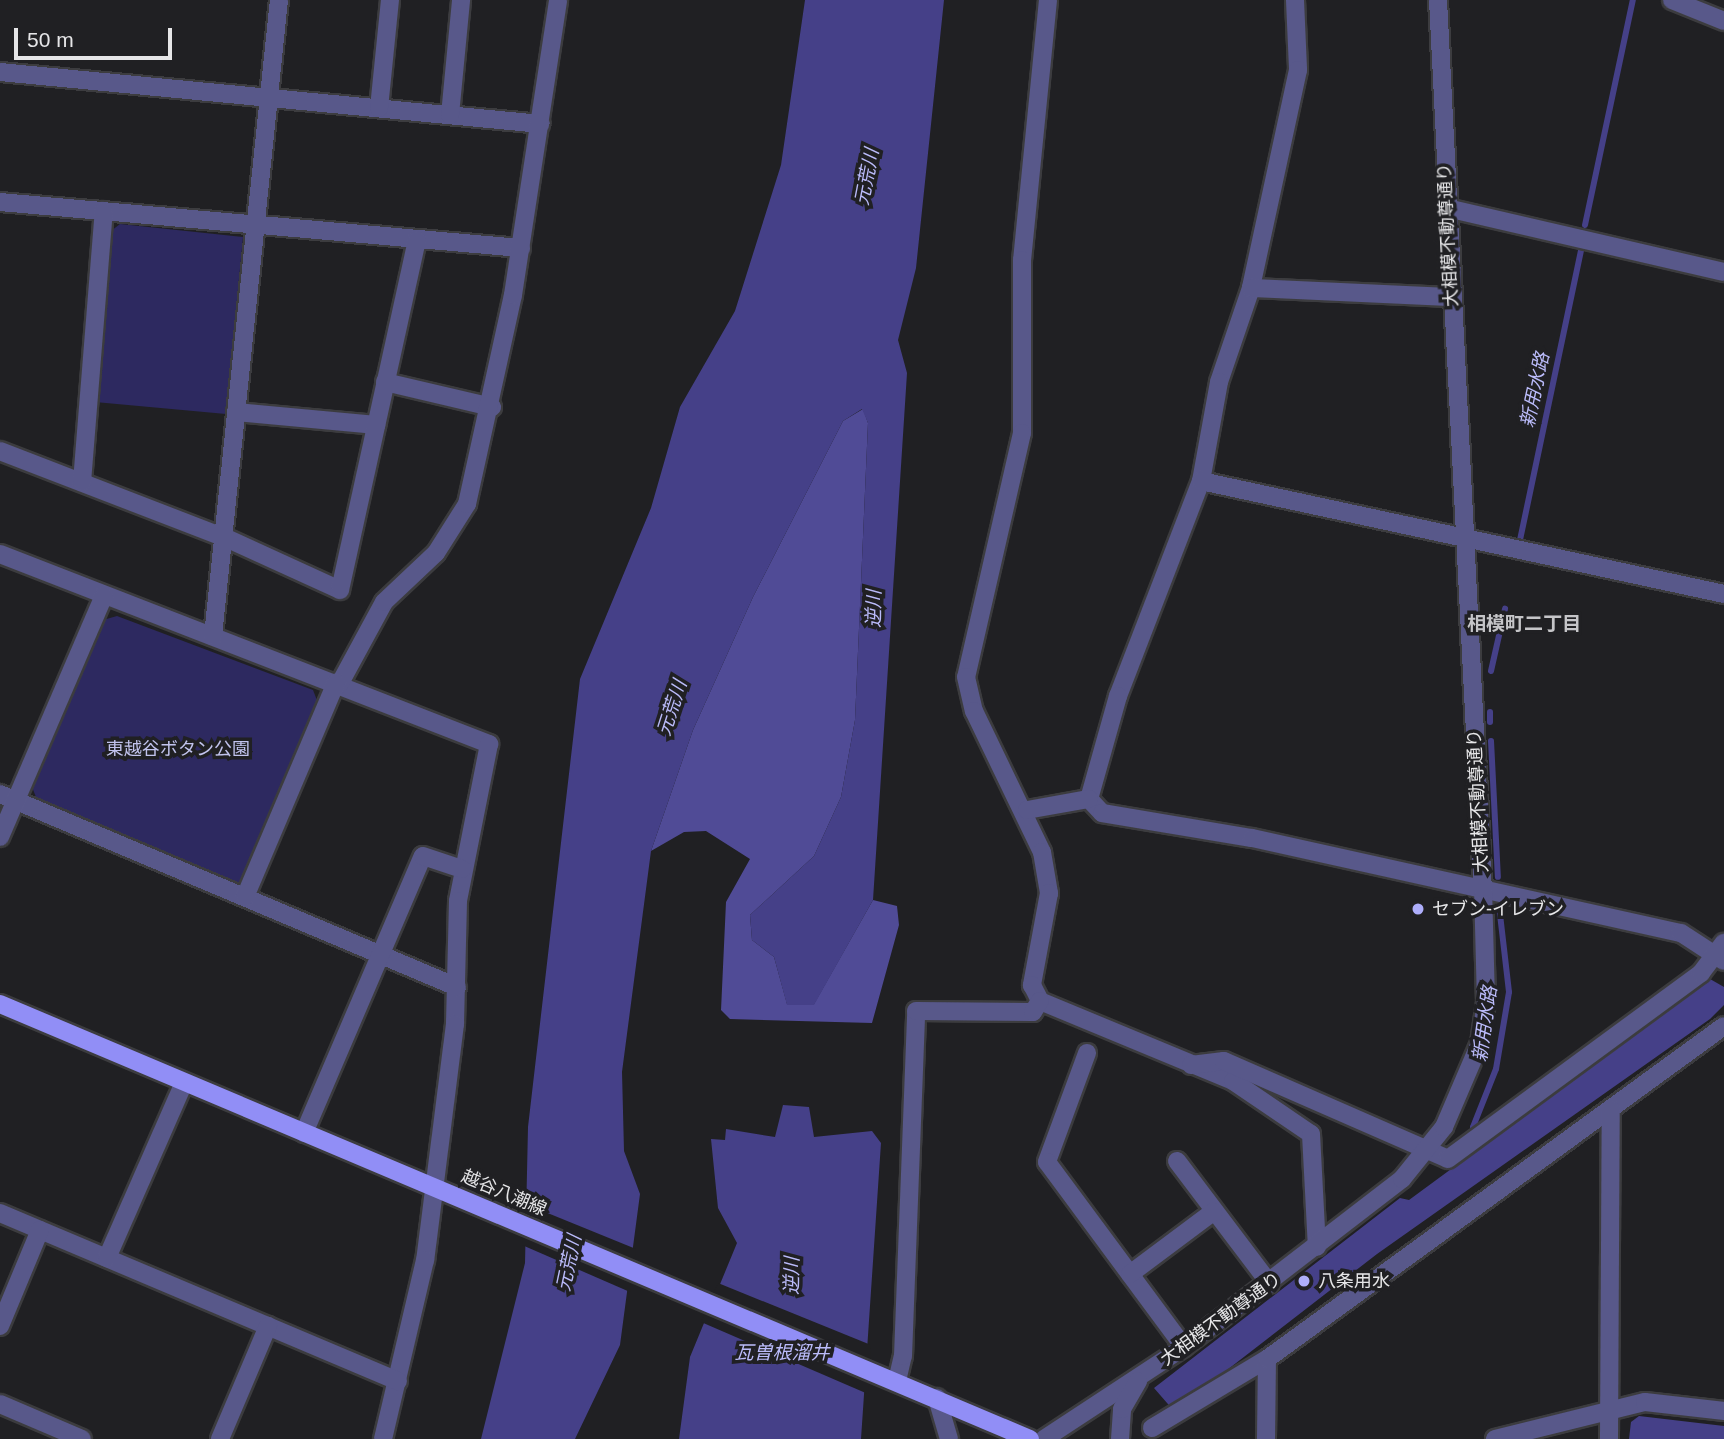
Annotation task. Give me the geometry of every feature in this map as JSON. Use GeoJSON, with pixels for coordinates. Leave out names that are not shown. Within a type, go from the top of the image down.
{"type":"FeatureCollection","features":[{"type":"Feature","properties":{"kind":"main road","name":"越谷八潮線"},"geometry":{"type":"LineString","coordinates":[[0,1004],[1030,1439]]}},
{"type":"Feature","properties":{"kind":"street"},"geometry":{"type":"LineString","coordinates":[[214,636],[279,0]]}},
{"type":"Feature","properties":{"kind":"street"},"geometry":{"type":"LineString","coordinates":[[379,108],[390,0]]}},
{"type":"Feature","properties":{"kind":"street"},"geometry":{"type":"LineString","coordinates":[[450,115],[461,0]]}},
{"type":"Feature","properties":{"kind":"street"},"geometry":{"type":"LineString","coordinates":[[245,897],[337,684],[384,602],[454,530],[492,407],[521,248],[558,0]]}},
{"type":"Feature","properties":{"kind":"street"},"geometry":{"type":"LineString","coordinates":[[1048,0],[1022,260],[1022,433],[966,677],[974,712],[1027,810],[1049,893],[1030,974],[1040,1001],[1185,1066],[1233,1081],[1311,1133],[1317,1247]]}},
{"type":"Feature","properties":{"kind":"street"},"geometry":{"type":"LineString","coordinates":[[1089,799],[1118,696],[1201,481],[1219,382],[1251,288],[1298,70],[1295,0]]}},
{"type":"Feature","properties":{"kind":"street","name":"大相模不動尊通り"},"geometry":{"type":"LineString","coordinates":[[1044,1439],[1184,1348],[1270,1284],[1426,1153],[1459,1099],[1480,1043],[1486,1002],[1483,891],[1438,0]]}},
{"type":"Feature","properties":{"kind":"street"},"geometry":{"type":"LineString","coordinates":[[1672,0],[1724,21]]}},
{"type":"Feature","properties":{"kind":"street"},"geometry":{"type":"LineString","coordinates":[[0,72],[541,124]]}},
{"type":"Feature","properties":{"kind":"street"},"geometry":{"type":"LineString","coordinates":[[0,202],[521,248]]}},
{"type":"Feature","properties":{"kind":"street"},"geometry":{"type":"LineString","coordinates":[[1447,208],[1724,272]]}},
{"type":"Feature","properties":{"kind":"street"},"geometry":{"type":"LineString","coordinates":[[82,482],[104,211]]}},
{"type":"Feature","properties":{"kind":"street"},"geometry":{"type":"LineString","coordinates":[[0,451],[226,538],[340,590],[417,240]]}},
{"type":"Feature","properties":{"kind":"street"},"geometry":{"type":"LineString","coordinates":[[1251,288],[1451,297]]}},
{"type":"Feature","properties":{"kind":"street"},"geometry":{"type":"LineString","coordinates":[[385,382],[492,407]]}},
{"type":"Feature","properties":{"kind":"street"},"geometry":{"type":"LineString","coordinates":[[236,412],[376,425]]}},
{"type":"Feature","properties":{"kind":"street"},"geometry":{"type":"LineString","coordinates":[[1201,481],[1724,594]]}},
{"type":"Feature","properties":{"kind":"street"},"geometry":{"type":"LineString","coordinates":[[0,554],[489,744],[462,869],[457,987],[436,1188],[398,1381],[383,1439]]}},
{"type":"Feature","properties":{"kind":"street"},"geometry":{"type":"LineString","coordinates":[[0,837],[8,797],[104,595]]}},
{"type":"Feature","properties":{"kind":"street"},"geometry":{"type":"LineString","coordinates":[[8,797],[457,987]]}},
{"type":"Feature","properties":{"kind":"street"},"geometry":{"type":"LineString","coordinates":[[1027,810],[1089,799]]}},
{"type":"Feature","properties":{"kind":"street"},"geometry":{"type":"LineString","coordinates":[[1089,799],[1102,813],[1252,838],[1681,933],[1722,953],[1701,973],[1448,1159],[1426,1153],[1224,1061],[1185,1066]]}},
{"type":"Feature","properties":{"kind":"street"},"geometry":{"type":"LineString","coordinates":[[304,1133],[423,856],[462,869]]}},
{"type":"Feature","properties":{"kind":"street"},"geometry":{"type":"LineString","coordinates":[[890,1378],[903,1356],[916,1011],[1033,1012],[1040,1001]]}},
{"type":"Feature","properties":{"kind":"street"},"geometry":{"type":"LineString","coordinates":[[1152,1428],[1267,1359],[1724,1026]]}},
{"type":"Feature","properties":{"kind":"street"},"geometry":{"type":"LineString","coordinates":[[1087,1053],[1047,1163],[1184,1348]]}},
{"type":"Feature","properties":{"kind":"street"},"geometry":{"type":"LineString","coordinates":[[107,1258],[184,1083]]}},
{"type":"Feature","properties":{"kind":"street"},"geometry":{"type":"LineString","coordinates":[[1609,1439],[1612,1406],[1611,1109]]}},
{"type":"Feature","properties":{"kind":"street"},"geometry":{"type":"LineString","coordinates":[[1177,1161],[1270,1284]]}},
{"type":"Feature","properties":{"kind":"street"},"geometry":{"type":"LineString","coordinates":[[1130,1274],[1213,1212]]}},
{"type":"Feature","properties":{"kind":"street"},"geometry":{"type":"LineString","coordinates":[[0,1213],[398,1381]]}},
{"type":"Feature","properties":{"kind":"street"},"geometry":{"type":"LineString","coordinates":[[0,1326],[40,1230]]}},
{"type":"Feature","properties":{"kind":"street"},"geometry":{"type":"LineString","coordinates":[[220,1439],[268,1326]]}},
{"type":"Feature","properties":{"kind":"street"},"geometry":{"type":"LineString","coordinates":[[1266,1439],[1267,1359]]}},
{"type":"Feature","properties":{"kind":"street"},"geometry":{"type":"LineString","coordinates":[[1120,1439],[1122,1409],[1140,1378]]}},
{"type":"Feature","properties":{"kind":"street"},"geometry":{"type":"LineString","coordinates":[[937,1398],[948,1439]]}},
{"type":"Feature","properties":{"kind":"street"},"geometry":{"type":"LineString","coordinates":[[1495,1439],[1612,1406],[1645,1402],[1724,1411]]}},
{"type":"Feature","properties":{"kind":"street"},"geometry":{"type":"LineString","coordinates":[[0,1404],[82,1439]]}},
{"type":"Feature","properties":{"kind":"green space"},"geometry":{"type":"Polygon","coordinates":[[[120,224],[243,237],[226,414],[95,402],[111,231],[120,224]]]}},
{"type":"Feature","properties":{"kind":"green space","name":"東越谷ボタン公園"},"geometry":{"type":"Polygon","coordinates":[[[117,616],[313,690],[318,703],[245,880],[234,885],[38,802],[32,787],[103,620],[117,616]]]}},
{"type":"Feature","properties":{"kind":"shaded area"},"geometry":{"type":"Polygon","coordinates":[[[863,409],[868,423],[855,720],[841,797],[814,856],[750,915],[752,940],[774,957],[787,1004],[814,1004],[873,900],[897,906],[899,925],[872,1023],[730,1019],[721,1010],[726,902],[750,859],[706,831],[684,832],[651,851],[693,730],[753,597],[843,421],[863,409]]]}},
{"type":"Feature","properties":{"kind":"water"},"geometry":{"type":"Polygon","coordinates":[[[805,0],[944,0],[916,268],[898,340],[907,373],[873,900],[814,1005],[787,1005],[774,957],[752,940],[750,915],[814,856],[841,797],[855,720],[868,423],[862,409],[843,421],[753,597],[693,730],[651,851],[622,1072],[624,1151],[640,1194],[620,1345],[575,1439],[481,1439],[525,1263],[528,1127],[580,679],[651,508],[680,407],[735,311],[781,165],[805,0]]]}},
{"type":"Feature","properties":{"kind":"water"},"geometry":{"type":"Polygon","coordinates":[[[1710,979],[1724,987],[1724,1005],[1710,1019],[1377,1254],[1174,1411],[1154,1388],[1400,1198],[1409,1200],[1710,979]]]}},
{"type":"Feature","properties":{"kind":"water","name":"瓦曽根溜井"},"geometry":{"type":"Polygon","coordinates":[[[783,1105],[809,1107],[814,1137],[872,1131],[881,1143],[861,1439],[679,1439],[690,1357],[737,1243],[718,1208],[711,1139],[725,1140],[726,1129],[775,1137],[783,1105]]]}},
{"type":"Feature","properties":{"kind":"water"},"geometry":{"type":"Polygon","coordinates":[[[1639,1416],[1724,1426],[1724,1439],[1629,1439],[1631,1422],[1639,1416]]]}},
{"type":"Feature","properties":{"kind":"pier"},"geometry":{"type":"Polygon","coordinates":[[[523,1203],[636,1249],[630,1292],[522,1245],[523,1203]]]}},
{"type":"Feature","properties":{"kind":"pier"},"geometry":{"type":"Polygon","coordinates":[[[718,1283],[871,1345],[868,1394],[701,1322],[718,1283]]]}},
{"type":"Feature","properties":{"kind":"waterway","name":"新用水路"},"geometry":{"type":"LineString","coordinates":[[1585,225],[1633,0]]}},
{"type":"Feature","properties":{"kind":"waterway","name":"新用水路"},"geometry":{"type":"LineString","coordinates":[[1520,540],[1582,247]]}},
{"type":"Feature","properties":{"kind":"waterway","name":"新用水路"},"geometry":{"type":"LineString","coordinates":[[1491,671],[1505,609]]}},
{"type":"Feature","properties":{"kind":"waterway","name":"新用水路"},"geometry":{"type":"LineString","coordinates":[[1490,712],[1490,722]]}},
{"type":"Feature","properties":{"kind":"waterway","name":"新用水路"},"geometry":{"type":"LineString","coordinates":[[1491,741],[1498,877]]}},
{"type":"Feature","properties":{"kind":"waterway","name":"新用水路"},"geometry":{"type":"LineString","coordinates":[[1477,1133],[1473,1127],[1496,1069],[1509,992],[1500,914]]}},
{"type":"Feature","properties":{"kind":"place","name":"セブン-イレブン"},"geometry":{"type":"Point","coordinates":[1418,909]}},
{"type":"Feature","properties":{"kind":"place","name":"八条用水"},"geometry":{"type":"Point","coordinates":[1304,1281]}},
{"type":"Feature","properties":{"kind":"district","name":"相模町二丁目"},"geometry":{"type":"Point","coordinates":[1524,624]}},
{"type":"Feature","properties":{"kind":"water label","name":"元荒川"},"geometry":{"type":"Point","coordinates":[867,177]}},
{"type":"Feature","properties":{"kind":"water label","name":"逆川"},"geometry":{"type":"Point","coordinates":[874,609]}},
{"type":"Feature","properties":{"kind":"water label","name":"元荒川"},"geometry":{"type":"Point","coordinates":[672,708]}},
{"type":"Feature","properties":{"kind":"water label","name":"元荒川"},"geometry":{"type":"Point","coordinates":[569,1263]}},
{"type":"Feature","properties":{"kind":"water label","name":"逆川"},"geometry":{"type":"Point","coordinates":[792,1276]}}]}
